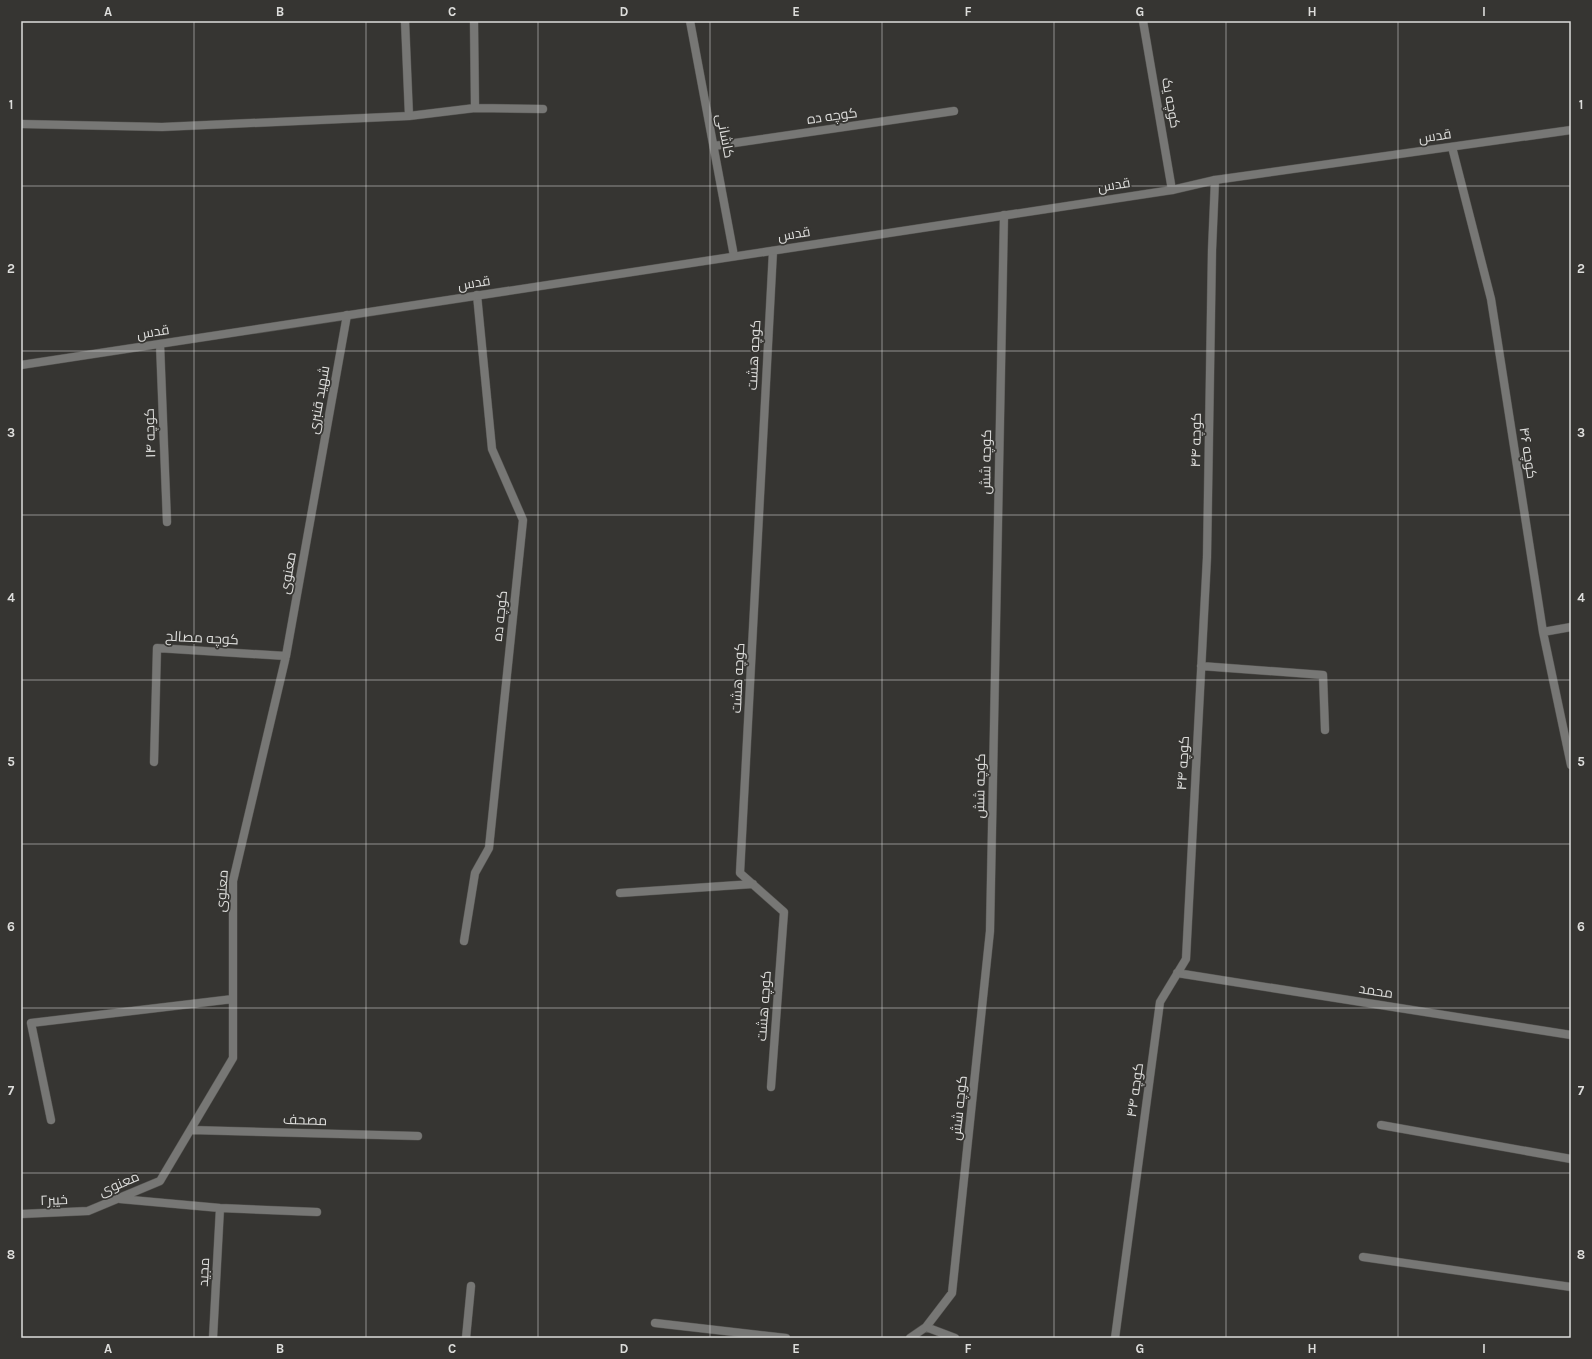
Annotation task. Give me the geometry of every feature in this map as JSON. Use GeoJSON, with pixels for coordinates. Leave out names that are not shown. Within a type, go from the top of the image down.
{"type":"FeatureCollection","features":[{"type":"Feature","properties":{"kind":"street"},"geometry":{"type":"LineString","coordinates":[[405,21],[409,116]]}},
{"type":"Feature","properties":{"kind":"street"},"geometry":{"type":"LineString","coordinates":[[474,21],[475,108]]}},
{"type":"Feature","properties":{"kind":"street","name":"کاشانی"},"geometry":{"type":"LineString","coordinates":[[690,21],[734,256]]}},
{"type":"Feature","properties":{"kind":"street","name":"کوچه یک"},"geometry":{"type":"LineString","coordinates":[[1143,21],[1172,190]]}},
{"type":"Feature","properties":{"kind":"street"},"geometry":{"type":"LineString","coordinates":[[21,124],[162,127],[409,116],[475,108],[543,109]]}},
{"type":"Feature","properties":{"kind":"street","name":"کوچه ده"},"geometry":{"type":"LineString","coordinates":[[714,146],[954,111]]}},
{"type":"Feature","properties":{"kind":"street","name":"قدس"},"geometry":{"type":"LineString","coordinates":[[21,365],[1172,190],[1215,180],[1571,130]]}},
{"type":"Feature","properties":{"kind":"street","name":"کوچه ۴۶"},"geometry":{"type":"LineString","coordinates":[[1452,147],[1491,299],[1543,632],[1571,765]]}},
{"type":"Feature","properties":{"kind":"street","name":"کوچه ۴۴"},"geometry":{"type":"LineString","coordinates":[[1115,1338],[1160,1002],[1186,959],[1207,557],[1212,250],[1215,180]]}},
{"type":"Feature","properties":{"kind":"street","name":"کوچه شش"},"geometry":{"type":"LineString","coordinates":[[910,1338],[926,1327],[952,1293],[990,931],[1004,216]]}},
{"type":"Feature","properties":{"kind":"street","name":"کوچه هشت"},"geometry":{"type":"LineString","coordinates":[[771,1087],[784,912],[740,873],[773,251]]}},
{"type":"Feature","properties":{"kind":"street","name":"کوچه ده"},"geometry":{"type":"LineString","coordinates":[[464,941],[475,873],[489,848],[523,520],[492,449],[476,295]]}},
{"type":"Feature","properties":{"kind":"street","name":"شهید قنبری"},"geometry":{"type":"LineString","coordinates":[[316,490],[347,315]]}},
{"type":"Feature","properties":{"kind":"street","name":"کوچه ۱۴"},"geometry":{"type":"LineString","coordinates":[[160,344],[167,522]]}},
{"type":"Feature","properties":{"kind":"street","name":"معنوی"},"geometry":{"type":"LineString","coordinates":[[88,1211],[160,1181],[233,1058],[233,881],[286,656],[316,490]]}},
{"type":"Feature","properties":{"kind":"street"},"geometry":{"type":"LineString","coordinates":[[1543,632],[1571,627]]}},
{"type":"Feature","properties":{"kind":"street","name":"کوچه مصالح"},"geometry":{"type":"LineString","coordinates":[[154,762],[157,648],[286,656]]}},
{"type":"Feature","properties":{"kind":"street"},"geometry":{"type":"LineString","coordinates":[[1201,666],[1323,675],[1325,730]]}},
{"type":"Feature","properties":{"kind":"street"},"geometry":{"type":"LineString","coordinates":[[620,893],[753,884]]}},
{"type":"Feature","properties":{"kind":"street","name":"محمد"},"geometry":{"type":"LineString","coordinates":[[1177,973],[1571,1035]]}},
{"type":"Feature","properties":{"kind":"street"},"geometry":{"type":"LineString","coordinates":[[51,1120],[31,1023],[233,999]]}},
{"type":"Feature","properties":{"kind":"street"},"geometry":{"type":"LineString","coordinates":[[1381,1125],[1571,1159]]}},
{"type":"Feature","properties":{"kind":"street","name":"مصحف"},"geometry":{"type":"LineString","coordinates":[[191,1130],[418,1136]]}},
{"type":"Feature","properties":{"kind":"street"},"geometry":{"type":"LineString","coordinates":[[119,1198],[220,1208],[317,1212]]}},
{"type":"Feature","properties":{"kind":"street","name":"مجید"},"geometry":{"type":"LineString","coordinates":[[213,1338],[220,1208]]}},
{"type":"Feature","properties":{"kind":"street","name":"خیبر۲"},"geometry":{"type":"LineString","coordinates":[[21,1214],[88,1211]]}},
{"type":"Feature","properties":{"kind":"street"},"geometry":{"type":"LineString","coordinates":[[1363,1257],[1571,1286]]}},
{"type":"Feature","properties":{"kind":"street"},"geometry":{"type":"LineString","coordinates":[[466,1338],[471,1286]]}},
{"type":"Feature","properties":{"kind":"street"},"geometry":{"type":"LineString","coordinates":[[655,1323],[786,1338]]}},
{"type":"Feature","properties":{"kind":"street"},"geometry":{"type":"LineString","coordinates":[[926,1327],[955,1338]]}}]}
